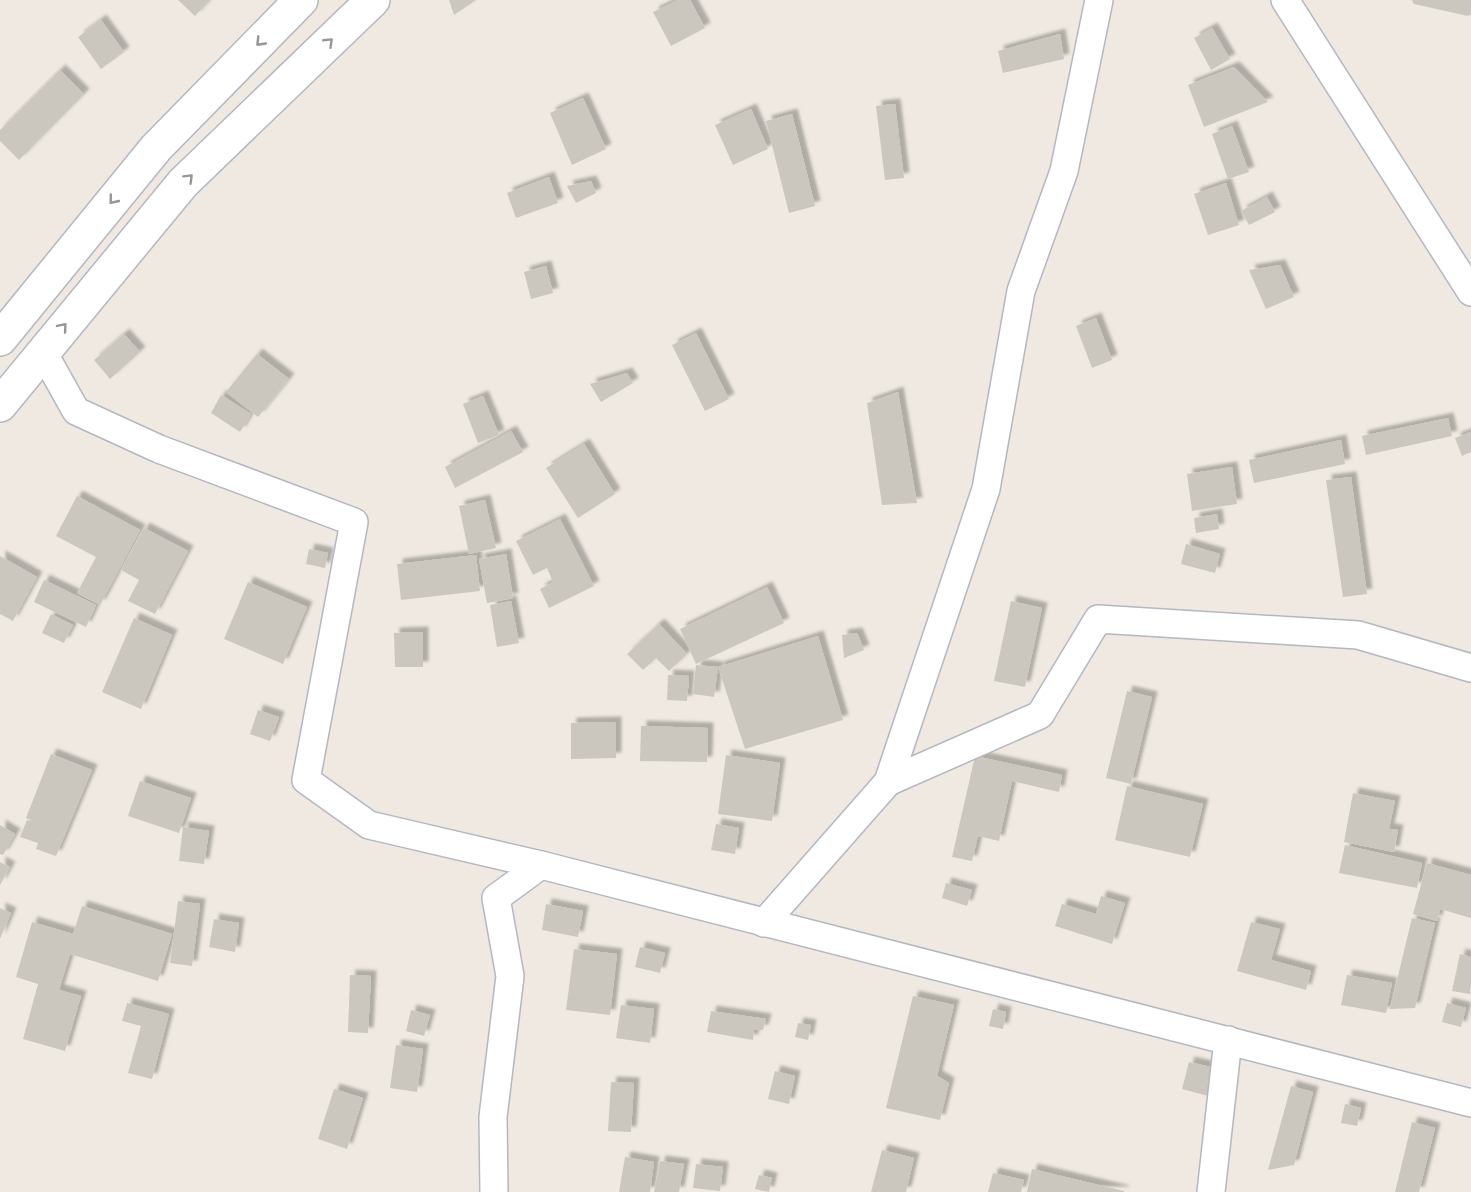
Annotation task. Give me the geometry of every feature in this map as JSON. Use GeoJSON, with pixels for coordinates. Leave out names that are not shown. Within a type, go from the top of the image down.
{"type":"FeatureCollection","features":[{"type":"Feature","properties":{"kind":"street"},"geometry":{"type":"LineString","coordinates":[[0,339],[156,148],[301,0]]}},
{"type":"Feature","properties":{"kind":"street"},"geometry":{"type":"LineString","coordinates":[[0,405],[183,183],[373,0]]}},
{"type":"Feature","properties":{"kind":"street"},"geometry":{"type":"LineString","coordinates":[[764,923],[888,782],[986,489],[1021,291],[1064,171],[1099,0]]}},
{"type":"Feature","properties":{"kind":"street"},"geometry":{"type":"LineString","coordinates":[[1285,0],[1471,292]]}},
{"type":"Feature","properties":{"kind":"street"},"geometry":{"type":"LineString","coordinates":[[43,352],[76,411],[159,449],[354,522],[306,780],[369,825],[541,865],[1471,1103]]}},
{"type":"Feature","properties":{"kind":"street"},"geometry":{"type":"LineString","coordinates":[[888,782],[1040,715],[1098,619],[1358,635],[1471,668]]}},
{"type":"Feature","properties":{"kind":"street"},"geometry":{"type":"LineString","coordinates":[[494,1192],[493,1117],[510,976],[496,898],[541,865]]}},
{"type":"Feature","properties":{"kind":"street"},"geometry":{"type":"LineString","coordinates":[[1211,1192],[1228,1040]]}},
{"type":"Feature","properties":{"kind":"building"},"geometry":{"type":"Polygon","coordinates":[[[178,0],[210,0],[195,16],[178,0]]]}},
{"type":"Feature","properties":{"kind":"building"},"geometry":{"type":"Polygon","coordinates":[[[449,0],[476,0],[454,15],[449,0]]]}},
{"type":"Feature","properties":{"kind":"building"},"geometry":{"type":"Polygon","coordinates":[[[678,0],[690,0],[705,28],[671,46],[653,12],[678,0]]]}},
{"type":"Feature","properties":{"kind":"building"},"geometry":{"type":"Polygon","coordinates":[[[1412,0],[1471,0],[1471,14],[1468,16],[1414,4],[1412,0]]]}},
{"type":"Feature","properties":{"kind":"building"},"geometry":{"type":"Polygon","coordinates":[[[101,20],[124,52],[101,69],[78,37],[101,20]]]}},
{"type":"Feature","properties":{"kind":"building"},"geometry":{"type":"Polygon","coordinates":[[[1212,28],[1230,59],[1211,70],[1194,38],[1212,28]]]}},
{"type":"Feature","properties":{"kind":"building"},"geometry":{"type":"Polygon","coordinates":[[[1060,34],[1064,59],[1003,73],[998,51],[1060,34]]]}},
{"type":"Feature","properties":{"kind":"building"},"geometry":{"type":"Polygon","coordinates":[[[1234,67],[1268,102],[1204,127],[1188,85],[1234,67]]]}},
{"type":"Feature","properties":{"kind":"building"},"geometry":{"type":"Polygon","coordinates":[[[60,70],[84,94],[19,160],[0,141],[0,130],[60,70]]]}},
{"type":"Feature","properties":{"kind":"building"},"geometry":{"type":"Polygon","coordinates":[[[583,98],[606,149],[572,165],[550,113],[583,98]]]}},
{"type":"Feature","properties":{"kind":"building"},"geometry":{"type":"Polygon","coordinates":[[[895,104],[904,178],[885,180],[876,106],[895,104]]]}},
{"type":"Feature","properties":{"kind":"building"},"geometry":{"type":"Polygon","coordinates":[[[751,109],[768,149],[733,165],[715,125],[751,109]]]}},
{"type":"Feature","properties":{"kind":"building"},"geometry":{"type":"Polygon","coordinates":[[[792,114],[815,206],[789,213],[766,121],[792,114]]]}},
{"type":"Feature","properties":{"kind":"building"},"geometry":{"type":"Polygon","coordinates":[[[1232,126],[1249,172],[1228,179],[1212,134],[1232,126]]]}},
{"type":"Feature","properties":{"kind":"building"},"geometry":{"type":"Polygon","coordinates":[[[549,177],[558,203],[516,218],[507,193],[549,177]]]}},
{"type":"Feature","properties":{"kind":"building"},"geometry":{"type":"Polygon","coordinates":[[[591,181],[596,193],[576,203],[567,186],[591,181]]]}},
{"type":"Feature","properties":{"kind":"building"},"geometry":{"type":"Polygon","coordinates":[[[1226,183],[1239,225],[1208,235],[1194,194],[1226,183]]]}},
{"type":"Feature","properties":{"kind":"building"},"geometry":{"type":"Polygon","coordinates":[[[1267,197],[1275,212],[1249,225],[1241,211],[1267,197]]]}},
{"type":"Feature","properties":{"kind":"building"},"geometry":{"type":"Polygon","coordinates":[[[1280,265],[1294,297],[1266,309],[1249,270],[1280,265]]]}},
{"type":"Feature","properties":{"kind":"building"},"geometry":{"type":"Polygon","coordinates":[[[546,266],[553,293],[531,299],[524,272],[546,266]]]}},
{"type":"Feature","properties":{"kind":"building"},"geometry":{"type":"Polygon","coordinates":[[[1096,318],[1112,360],[1092,368],[1076,326],[1096,318]]]}},
{"type":"Feature","properties":{"kind":"building"},"geometry":{"type":"Polygon","coordinates":[[[696,333],[729,399],[705,411],[672,345],[696,333]]]}},
{"type":"Feature","properties":{"kind":"building"},"geometry":{"type":"Polygon","coordinates":[[[124,334],[140,352],[110,379],[94,360],[124,334]]]}},
{"type":"Feature","properties":{"kind":"building"},"geometry":{"type":"Polygon","coordinates":[[[257,354],[289,379],[258,417],[226,392],[257,354]]]}},
{"type":"Feature","properties":{"kind":"building"},"geometry":{"type":"Polygon","coordinates":[[[627,373],[633,383],[601,402],[590,384],[627,373]]]}},
{"type":"Feature","properties":{"kind":"building"},"geometry":{"type":"Polygon","coordinates":[[[898,392],[917,503],[882,505],[867,403],[898,392]]]}},
{"type":"Feature","properties":{"kind":"building"},"geometry":{"type":"Polygon","coordinates":[[[221,395],[251,414],[240,432],[211,413],[221,395]]]}},
{"type":"Feature","properties":{"kind":"building"},"geometry":{"type":"Polygon","coordinates":[[[483,396],[499,435],[478,443],[463,404],[483,396]]]}},
{"type":"Feature","properties":{"kind":"building"},"geometry":{"type":"Polygon","coordinates":[[[1448,418],[1452,436],[1366,455],[1362,436],[1448,418]]]}},
{"type":"Feature","properties":{"kind":"building"},"geometry":{"type":"Polygon","coordinates":[[[511,431],[523,452],[455,488],[445,467],[511,431]]]}},
{"type":"Feature","properties":{"kind":"building"},"geometry":{"type":"Polygon","coordinates":[[[1471,432],[1471,452],[1462,456],[1455,438],[1471,432]]]}},
{"type":"Feature","properties":{"kind":"building"},"geometry":{"type":"Polygon","coordinates":[[[1341,440],[1345,464],[1254,483],[1249,460],[1341,440]]]}},
{"type":"Feature","properties":{"kind":"building"},"geometry":{"type":"Polygon","coordinates":[[[584,444],[615,494],[578,518],[546,468],[584,444]]]}},
{"type":"Feature","properties":{"kind":"building"},"geometry":{"type":"Polygon","coordinates":[[[1232,467],[1237,504],[1192,511],[1187,474],[1232,467]]]}},
{"type":"Feature","properties":{"kind":"building"},"geometry":{"type":"Polygon","coordinates":[[[1351,477],[1367,594],[1343,597],[1326,480],[1351,477]]]}},
{"type":"Feature","properties":{"kind":"building"},"geometry":{"type":"Polygon","coordinates":[[[77,496],[140,530],[100,605],[77,593],[96,557],[56,536],[77,496]]]}},
{"type":"Feature","properties":{"kind":"building"},"geometry":{"type":"Polygon","coordinates":[[[485,500],[496,548],[469,554],[459,506],[485,500]]]}},
{"type":"Feature","properties":{"kind":"building"},"geometry":{"type":"Polygon","coordinates":[[[1217,514],[1219,529],[1196,533],[1194,518],[1217,514]]]}},
{"type":"Feature","properties":{"kind":"building"},"geometry":{"type":"Polygon","coordinates":[[[560,519],[594,586],[549,608],[540,589],[553,582],[547,568],[533,575],[516,541],[560,519]]]}},
{"type":"Feature","properties":{"kind":"building"},"geometry":{"type":"Polygon","coordinates":[[[144,528],[188,551],[155,614],[128,601],[139,580],[121,570],[144,528]]]}},
{"type":"Feature","properties":{"kind":"building"},"geometry":{"type":"Polygon","coordinates":[[[1186,544],[1220,554],[1215,573],[1181,564],[1186,544]]]}},
{"type":"Feature","properties":{"kind":"building"},"geometry":{"type":"Polygon","coordinates":[[[309,549],[328,553],[325,568],[306,564],[309,549]]]}},
{"type":"Feature","properties":{"kind":"building"},"geometry":{"type":"Polygon","coordinates":[[[506,554],[513,598],[487,603],[479,559],[506,554]]]}},
{"type":"Feature","properties":{"kind":"building"},"geometry":{"type":"Polygon","coordinates":[[[476,555],[480,591],[401,600],[397,564],[476,555]]]}},
{"type":"Feature","properties":{"kind":"building"},"geometry":{"type":"Polygon","coordinates":[[[0,556],[37,577],[13,621],[0,614],[0,556]]]}},
{"type":"Feature","properties":{"kind":"building"},"geometry":{"type":"Polygon","coordinates":[[[44,580],[96,605],[86,627],[34,602],[44,580]]]}},
{"type":"Feature","properties":{"kind":"building"},"geometry":{"type":"Polygon","coordinates":[[[248,582],[307,607],[283,664],[224,639],[248,582]]]}},
{"type":"Feature","properties":{"kind":"building"},"geometry":{"type":"Polygon","coordinates":[[[767,587],[784,623],[696,664],[680,629],[767,587]]]}},
{"type":"Feature","properties":{"kind":"building"},"geometry":{"type":"Polygon","coordinates":[[[511,601],[519,643],[497,647],[490,605],[511,601]]]}},
{"type":"Feature","properties":{"kind":"building"},"geometry":{"type":"Polygon","coordinates":[[[1011,601],[1042,608],[1025,687],[994,681],[1011,601]]]}},
{"type":"Feature","properties":{"kind":"building"},"geometry":{"type":"Polygon","coordinates":[[[51,614],[73,625],[64,643],[42,633],[51,614]]]}},
{"type":"Feature","properties":{"kind":"building"},"geometry":{"type":"Polygon","coordinates":[[[134,618],[172,635],[141,709],[102,692],[134,618]]]}},
{"type":"Feature","properties":{"kind":"building"},"geometry":{"type":"Polygon","coordinates":[[[659,624],[687,654],[669,671],[656,658],[643,670],[627,654],[659,624]]]}},
{"type":"Feature","properties":{"kind":"building"},"geometry":{"type":"Polygon","coordinates":[[[423,632],[423,667],[395,667],[394,633],[423,632]]]}},
{"type":"Feature","properties":{"kind":"building"},"geometry":{"type":"Polygon","coordinates":[[[857,633],[864,650],[844,658],[842,635],[857,633]]]}},
{"type":"Feature","properties":{"kind":"building"},"geometry":{"type":"Polygon","coordinates":[[[818,636],[843,720],[745,749],[718,667],[818,636]]]}},
{"type":"Feature","properties":{"kind":"building"},"geometry":{"type":"Polygon","coordinates":[[[696,665],[718,667],[714,697],[693,694],[696,665]]]}},
{"type":"Feature","properties":{"kind":"building"},"geometry":{"type":"Polygon","coordinates":[[[668,675],[689,676],[687,701],[667,700],[668,675]]]}},
{"type":"Feature","properties":{"kind":"building"},"geometry":{"type":"Polygon","coordinates":[[[1127,691],[1152,697],[1131,784],[1106,778],[1127,691]]]}},
{"type":"Feature","properties":{"kind":"building"},"geometry":{"type":"Polygon","coordinates":[[[258,710],[279,717],[270,741],[250,734],[258,710]]]}},
{"type":"Feature","properties":{"kind":"building"},"geometry":{"type":"Polygon","coordinates":[[[616,722],[616,758],[571,759],[571,723],[616,722]]]}},
{"type":"Feature","properties":{"kind":"building"},"geometry":{"type":"Polygon","coordinates":[[[641,726],[708,728],[707,762],[640,761],[641,726]]]}},
{"type":"Feature","properties":{"kind":"building"},"geometry":{"type":"Polygon","coordinates":[[[51,754],[92,770],[56,856],[36,849],[38,843],[20,837],[27,820],[42,824],[26,818],[51,754]]]}},
{"type":"Feature","properties":{"kind":"building"},"geometry":{"type":"Polygon","coordinates":[[[726,755],[780,763],[772,821],[718,814],[726,755]]]}},
{"type":"Feature","properties":{"kind":"building"},"geometry":{"type":"Polygon","coordinates":[[[975,756],[1062,775],[1059,792],[1012,781],[999,841],[978,836],[972,861],[952,857],[975,756]]]}},
{"type":"Feature","properties":{"kind":"building"},"geometry":{"type":"Polygon","coordinates":[[[140,781],[191,798],[179,833],[128,816],[140,781]]]}},
{"type":"Feature","properties":{"kind":"building"},"geometry":{"type":"Polygon","coordinates":[[[1127,786],[1203,804],[1190,857],[1115,840],[1127,786]]]}},
{"type":"Feature","properties":{"kind":"building"},"geometry":{"type":"Polygon","coordinates":[[[1353,793],[1395,801],[1389,829],[1398,830],[1394,852],[1344,842],[1353,793]]]}},
{"type":"Feature","properties":{"kind":"building"},"geometry":{"type":"Polygon","coordinates":[[[716,824],[739,828],[735,854],[711,850],[716,824]]]}},
{"type":"Feature","properties":{"kind":"building"},"geometry":{"type":"Polygon","coordinates":[[[0,825],[15,834],[3,855],[0,854],[0,825]]]}},
{"type":"Feature","properties":{"kind":"building"},"geometry":{"type":"Polygon","coordinates":[[[183,827],[209,831],[204,864],[179,861],[183,827]]]}},
{"type":"Feature","properties":{"kind":"building"},"geometry":{"type":"Polygon","coordinates":[[[1345,845],[1422,863],[1417,888],[1339,873],[1345,845]]]}},
{"type":"Feature","properties":{"kind":"building"},"geometry":{"type":"Polygon","coordinates":[[[0,862],[10,867],[0,885],[0,862]]]}},
{"type":"Feature","properties":{"kind":"building"},"geometry":{"type":"Polygon","coordinates":[[[1427,863],[1471,875],[1471,918],[1440,909],[1437,921],[1413,914],[1427,863]]]}},
{"type":"Feature","properties":{"kind":"building"},"geometry":{"type":"Polygon","coordinates":[[[946,883],[972,890],[967,906],[942,898],[946,883]]]}},
{"type":"Feature","properties":{"kind":"building"},"geometry":{"type":"Polygon","coordinates":[[[1101,896],[1125,903],[1112,944],[1055,926],[1062,904],[1096,914],[1101,896]]]}},
{"type":"Feature","properties":{"kind":"building"},"geometry":{"type":"Polygon","coordinates":[[[178,901],[200,904],[192,966],[170,963],[178,901]]]}},
{"type":"Feature","properties":{"kind":"building"},"geometry":{"type":"Polygon","coordinates":[[[546,904],[583,911],[578,937],[542,930],[546,904]]]}},
{"type":"Feature","properties":{"kind":"building"},"geometry":{"type":"Polygon","coordinates":[[[82,906],[172,934],[158,981],[70,954],[59,990],[81,996],[65,1051],[23,1039],[38,984],[16,977],[32,922],[73,934],[82,906]]]}},
{"type":"Feature","properties":{"kind":"building"},"geometry":{"type":"Polygon","coordinates":[[[0,908],[11,913],[0,939],[0,908]]]}},
{"type":"Feature","properties":{"kind":"building"},"geometry":{"type":"Polygon","coordinates":[[[1412,918],[1435,923],[1415,1008],[1390,1009],[1412,918]]]}},
{"type":"Feature","properties":{"kind":"building"},"geometry":{"type":"Polygon","coordinates":[[[214,919],[239,923],[235,952],[209,947],[214,919]]]}},
{"type":"Feature","properties":{"kind":"building"},"geometry":{"type":"Polygon","coordinates":[[[1251,922],[1280,929],[1271,960],[1311,971],[1306,990],[1237,971],[1251,922]]]}},
{"type":"Feature","properties":{"kind":"building"},"geometry":{"type":"Polygon","coordinates":[[[640,947],[665,953],[660,973],[635,967],[640,947]]]}},
{"type":"Feature","properties":{"kind":"building"},"geometry":{"type":"Polygon","coordinates":[[[574,949],[617,954],[610,1015],[566,1010],[574,949]]]}},
{"type":"Feature","properties":{"kind":"building"},"geometry":{"type":"Polygon","coordinates":[[[1460,954],[1471,957],[1470,994],[1452,991],[1460,954]]]}},
{"type":"Feature","properties":{"kind":"building"},"geometry":{"type":"Polygon","coordinates":[[[350,975],[371,976],[368,1033],[348,1032],[350,975]]]}},
{"type":"Feature","properties":{"kind":"building"},"geometry":{"type":"Polygon","coordinates":[[[1347,975],[1392,983],[1386,1013],[1341,1005],[1347,975]]]}},
{"type":"Feature","properties":{"kind":"building"},"geometry":{"type":"Polygon","coordinates":[[[913,996],[954,1005],[937,1076],[949,1083],[940,1120],[886,1108],[913,996]]]}},
{"type":"Feature","properties":{"kind":"building"},"geometry":{"type":"Polygon","coordinates":[[[127,1003],[169,1014],[152,1079],[128,1073],[141,1026],[122,1021],[127,1003]]]}},
{"type":"Feature","properties":{"kind":"building"},"geometry":{"type":"Polygon","coordinates":[[[1447,1003],[1466,1008],[1461,1027],[1442,1022],[1447,1003]]]}},
{"type":"Feature","properties":{"kind":"building"},"geometry":{"type":"Polygon","coordinates":[[[621,1005],[654,1009],[650,1043],[616,1038],[621,1005]]]}},
{"type":"Feature","properties":{"kind":"building"},"geometry":{"type":"Polygon","coordinates":[[[993,1009],[1006,1012],[1003,1029],[989,1026],[993,1009]]]}},
{"type":"Feature","properties":{"kind":"building"},"geometry":{"type":"Polygon","coordinates":[[[411,1010],[430,1015],[424,1036],[406,1031],[411,1010]]]}},
{"type":"Feature","properties":{"kind":"building"},"geometry":{"type":"Polygon","coordinates":[[[711,1011],[766,1019],[763,1030],[754,1030],[753,1040],[707,1032],[711,1011]]]}},
{"type":"Feature","properties":{"kind":"building"},"geometry":{"type":"Polygon","coordinates":[[[798,1023],[811,1025],[808,1040],[795,1037],[798,1023]]]}},
{"type":"Feature","properties":{"kind":"building"},"geometry":{"type":"Polygon","coordinates":[[[396,1045],[423,1049],[417,1092],[390,1088],[396,1045]]]}},
{"type":"Feature","properties":{"kind":"building"},"geometry":{"type":"Polygon","coordinates":[[[1189,1062],[1219,1069],[1212,1097],[1182,1089],[1189,1062]]]}},
{"type":"Feature","properties":{"kind":"building"},"geometry":{"type":"Polygon","coordinates":[[[775,1071],[795,1076],[789,1104],[768,1099],[775,1071]]]}},
{"type":"Feature","properties":{"kind":"building"},"geometry":{"type":"Polygon","coordinates":[[[611,1082],[634,1083],[631,1132],[608,1131],[611,1082]]]}},
{"type":"Feature","properties":{"kind":"building"},"geometry":{"type":"Polygon","coordinates":[[[1291,1086],[1313,1092],[1294,1165],[1268,1170],[1291,1086]]]}},
{"type":"Feature","properties":{"kind":"building"},"geometry":{"type":"Polygon","coordinates":[[[334,1089],[363,1098],[347,1149],[318,1139],[334,1089]]]}},
{"type":"Feature","properties":{"kind":"building"},"geometry":{"type":"Polygon","coordinates":[[[1345,1104],[1361,1108],[1357,1126],[1341,1123],[1345,1104]]]}},
{"type":"Feature","properties":{"kind":"building"},"geometry":{"type":"Polygon","coordinates":[[[1412,1122],[1435,1128],[1419,1192],[1395,1192],[1412,1122]]]}},
{"type":"Feature","properties":{"kind":"building"},"geometry":{"type":"Polygon","coordinates":[[[882,1150],[914,1158],[906,1192],[871,1192],[882,1150]]]}},
{"type":"Feature","properties":{"kind":"building"},"geometry":{"type":"Polygon","coordinates":[[[625,1157],[654,1162],[650,1192],[619,1192],[625,1157]]]}},
{"type":"Feature","properties":{"kind":"building"},"geometry":{"type":"Polygon","coordinates":[[[660,1161],[684,1164],[679,1192],[654,1192],[660,1161]]]}},
{"type":"Feature","properties":{"kind":"building"},"geometry":{"type":"Polygon","coordinates":[[[696,1164],[723,1167],[720,1191],[693,1188],[696,1164]]]}},
{"type":"Feature","properties":{"kind":"building"},"geometry":{"type":"Polygon","coordinates":[[[1032,1169],[1124,1191],[1124,1192],[1027,1192],[1032,1169]]]}},
{"type":"Feature","properties":{"kind":"building"},"geometry":{"type":"Polygon","coordinates":[[[993,1173],[1024,1180],[1021,1192],[988,1192],[993,1173]]]}},
{"type":"Feature","properties":{"kind":"building"},"geometry":{"type":"Polygon","coordinates":[[[759,1175],[772,1178],[769,1192],[755,1189],[759,1175]]]}}]}
